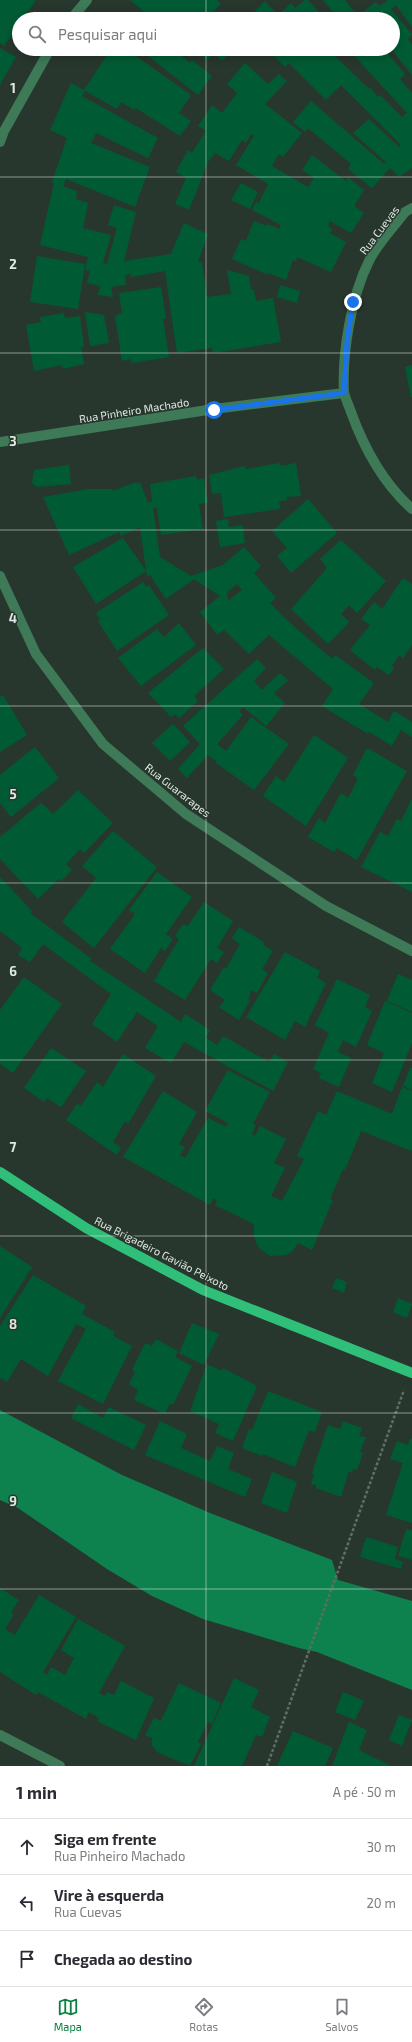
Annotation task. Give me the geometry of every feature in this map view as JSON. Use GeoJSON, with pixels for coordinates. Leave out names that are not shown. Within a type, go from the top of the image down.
{"type":"FeatureCollection","features":[{"type":"Feature","properties":{"kind":"main road","name":"Rua Brigadeiro Gavião Peixoto"},"geometry":{"type":"LineString","coordinates":[[0,1172],[86,1228],[203,1290],[411,1373]]}},
{"type":"Feature","properties":{"kind":"street"},"geometry":{"type":"LineString","coordinates":[[77,12],[87,0]]}},
{"type":"Feature","properties":{"kind":"street"},"geometry":{"type":"LineString","coordinates":[[0,142],[4,131],[46,56]]}},
{"type":"Feature","properties":{"kind":"street","name":"Rua Cuevas"},"geometry":{"type":"LineString","coordinates":[[412,208],[405,212],[369,260],[353,302],[347,341],[344,393],[361,440],[377,468],[404,502],[412,509]]}},
{"type":"Feature","properties":{"kind":"street","name":"Rua Pinheiro Machado"},"geometry":{"type":"LineString","coordinates":[[0,442],[214,410],[344,393]]}},
{"type":"Feature","properties":{"kind":"street","name":"Rua Guararapes"},"geometry":{"type":"LineString","coordinates":[[0,576],[36,654],[103,744],[186,814],[326,906],[412,951]]}},
{"type":"Feature","properties":{"kind":"street"},"geometry":{"type":"LineString","coordinates":[[0,1735],[60,1766]]}},
{"type":"Feature","properties":{"kind":"path"},"geometry":{"type":"LineString","coordinates":[[267,1766],[411,1373]]}},
{"type":"Feature","properties":{"kind":"green space"},"geometry":{"type":"Polygon","coordinates":[[[0,1410],[122,1475],[210,1513],[332,1560],[338,1580],[412,1601],[412,1690],[317,1652],[203,1619],[152,1596],[107,1569],[18,1508],[0,1500],[0,1410]]]}},
{"type":"Feature","properties":{"kind":"building"},"geometry":{"type":"Polygon","coordinates":[[[0,0],[36,0],[28,12],[12,12],[12,35],[4,46],[0,43],[0,0]]]}},
{"type":"Feature","properties":{"kind":"building"},"geometry":{"type":"Polygon","coordinates":[[[130,0],[217,0],[221,3],[214,12],[144,12],[130,0]]]}},
{"type":"Feature","properties":{"kind":"building"},"geometry":{"type":"Polygon","coordinates":[[[304,0],[308,0],[319,12],[281,12],[291,3],[295,8],[304,0]]]}},
{"type":"Feature","properties":{"kind":"building"},"geometry":{"type":"Polygon","coordinates":[[[323,0],[345,0],[355,12],[333,12],[323,0]]]}},
{"type":"Feature","properties":{"kind":"building"},"geometry":{"type":"Polygon","coordinates":[[[388,0],[412,0],[412,27],[396,5],[391,9],[394,12],[362,12],[376,2],[379,6],[388,0]]]}},
{"type":"Feature","properties":{"kind":"building"},"geometry":{"type":"Polygon","coordinates":[[[265,1],[275,12],[254,12],[265,1]]]}},
{"type":"Feature","properties":{"kind":"building"},"geometry":{"type":"Polygon","coordinates":[[[400,20],[412,34],[408,39],[412,45],[412,75],[397,56],[400,56],[400,20]]]}},
{"type":"Feature","properties":{"kind":"building"},"geometry":{"type":"Polygon","coordinates":[[[0,48],[16,57],[0,85],[0,48]]]}},
{"type":"Feature","properties":{"kind":"building"},"geometry":{"type":"Polygon","coordinates":[[[106,56],[136,56],[191,95],[179,113],[191,121],[180,136],[136,108],[134,110],[121,102],[117,109],[85,91],[82,96],[158,138],[148,158],[96,133],[91,143],[150,167],[135,207],[66,179],[63,186],[77,191],[76,199],[88,203],[83,228],[111,235],[103,263],[107,264],[117,228],[108,225],[114,205],[136,212],[124,261],[171,254],[184,223],[208,234],[198,262],[202,263],[207,297],[231,294],[227,270],[249,276],[251,290],[254,290],[256,301],[273,298],[281,342],[213,353],[212,348],[177,353],[165,271],[131,277],[131,274],[125,275],[126,285],[111,287],[113,297],[98,295],[100,286],[87,283],[90,271],[85,270],[88,257],[40,245],[54,183],[52,182],[67,138],[50,130],[71,83],[84,90],[106,56]]]}},
{"type":"Feature","properties":{"kind":"building"},"geometry":{"type":"Polygon","coordinates":[[[148,56],[182,56],[190,63],[192,60],[212,76],[198,95],[148,56]]]}},
{"type":"Feature","properties":{"kind":"building"},"geometry":{"type":"Polygon","coordinates":[[[203,56],[211,56],[207,60],[203,56]]]}},
{"type":"Feature","properties":{"kind":"building"},"geometry":{"type":"Polygon","coordinates":[[[217,56],[227,56],[222,61],[217,56]]]}},
{"type":"Feature","properties":{"kind":"building"},"geometry":{"type":"Polygon","coordinates":[[[274,56],[335,56],[368,88],[370,87],[378,97],[380,95],[402,117],[407,113],[354,56],[390,56],[405,74],[400,79],[412,93],[412,168],[399,177],[390,168],[372,188],[348,169],[351,164],[308,128],[305,132],[293,122],[311,101],[384,164],[386,162],[353,133],[369,119],[399,147],[401,145],[341,85],[326,100],[289,63],[285,67],[274,56]]]}},
{"type":"Feature","properties":{"kind":"building"},"geometry":{"type":"Polygon","coordinates":[[[245,63],[268,84],[279,74],[287,81],[265,104],[302,133],[283,157],[279,154],[272,166],[308,187],[314,178],[302,170],[312,155],[346,181],[348,177],[364,190],[354,206],[364,213],[351,233],[330,221],[328,226],[332,229],[330,233],[346,242],[331,272],[297,257],[296,261],[293,260],[286,280],[269,273],[268,275],[232,259],[241,239],[246,241],[254,221],[267,226],[268,224],[279,229],[281,225],[252,210],[256,202],[259,203],[268,184],[236,165],[254,136],[251,134],[246,143],[242,140],[229,161],[215,153],[208,162],[189,210],[175,204],[186,178],[176,172],[188,150],[192,153],[206,131],[198,126],[212,105],[222,113],[237,93],[227,84],[245,63]]]}},
{"type":"Feature","properties":{"kind":"building"},"geometry":{"type":"Polygon","coordinates":[[[241,183],[258,192],[250,209],[231,200],[241,183]]]}},
{"type":"Feature","properties":{"kind":"building"},"geometry":{"type":"Polygon","coordinates":[[[37,256],[85,264],[78,309],[30,302],[37,256]]]}},
{"type":"Feature","properties":{"kind":"building"},"geometry":{"type":"Polygon","coordinates":[[[280,285],[300,291],[297,303],[277,297],[280,285]]]}},
{"type":"Feature","properties":{"kind":"building"},"geometry":{"type":"Polygon","coordinates":[[[161,287],[166,318],[163,319],[169,357],[132,363],[131,359],[122,361],[115,316],[122,313],[119,293],[161,287]]]}},
{"type":"Feature","properties":{"kind":"building"},"geometry":{"type":"Polygon","coordinates":[[[85,312],[104,315],[109,343],[90,346],[85,312]]]}},
{"type":"Feature","properties":{"kind":"building"},"geometry":{"type":"Polygon","coordinates":[[[64,313],[65,318],[80,316],[84,347],[81,347],[84,364],[63,369],[62,365],[34,371],[26,325],[41,322],[40,317],[64,313]]]}},
{"type":"Feature","properties":{"kind":"building"},"geometry":{"type":"Polygon","coordinates":[[[412,365],[412,397],[411,397],[405,367],[412,365]]]}},
{"type":"Feature","properties":{"kind":"building"},"geometry":{"type":"Polygon","coordinates":[[[280,463],[281,466],[296,463],[301,496],[287,497],[287,500],[279,501],[280,509],[224,517],[221,493],[212,494],[209,475],[245,466],[245,469],[280,463]]]}},
{"type":"Feature","properties":{"kind":"building"},"geometry":{"type":"Polygon","coordinates":[[[69,465],[71,484],[37,487],[32,483],[34,470],[69,465]]]}},
{"type":"Feature","properties":{"kind":"building"},"geometry":{"type":"Polygon","coordinates":[[[196,476],[197,480],[204,478],[208,503],[199,504],[203,529],[161,535],[157,508],[153,508],[160,557],[191,576],[223,565],[244,547],[261,566],[254,573],[276,598],[270,603],[289,622],[332,659],[335,655],[374,683],[359,704],[388,722],[394,711],[412,722],[412,737],[401,730],[392,746],[369,732],[368,734],[322,706],[333,689],[269,635],[249,654],[224,630],[217,635],[200,612],[220,596],[194,579],[166,599],[150,575],[147,577],[140,527],[121,536],[119,532],[69,555],[43,497],[89,489],[112,489],[113,491],[136,482],[137,484],[140,482],[148,503],[152,501],[150,484],[196,476]],[[237,584],[227,592],[228,601],[242,590],[237,584]]]}},
{"type":"Feature","properties":{"kind":"building"},"geometry":{"type":"Polygon","coordinates":[[[308,499],[337,533],[291,573],[277,556],[287,548],[272,531],[308,499]]]}},
{"type":"Feature","properties":{"kind":"building"},"geometry":{"type":"Polygon","coordinates":[[[228,519],[229,527],[243,525],[245,543],[220,547],[216,521],[228,519]]]}},
{"type":"Feature","properties":{"kind":"building"},"geometry":{"type":"Polygon","coordinates":[[[123,538],[146,571],[96,604],[73,567],[123,538]]]}},
{"type":"Feature","properties":{"kind":"building"},"geometry":{"type":"Polygon","coordinates":[[[341,540],[386,581],[357,613],[349,605],[341,614],[349,622],[328,644],[291,609],[327,568],[320,559],[341,540]]]}},
{"type":"Feature","properties":{"kind":"building"},"geometry":{"type":"Polygon","coordinates":[[[403,578],[412,584],[412,645],[403,658],[399,655],[392,666],[394,668],[389,675],[377,667],[375,670],[350,650],[370,625],[361,619],[374,602],[382,609],[403,578]]]}},
{"type":"Feature","properties":{"kind":"building"},"geometry":{"type":"Polygon","coordinates":[[[143,582],[146,587],[149,585],[169,615],[117,651],[98,621],[100,620],[96,613],[143,582]]]}},
{"type":"Feature","properties":{"kind":"building"},"geometry":{"type":"Polygon","coordinates":[[[179,623],[196,645],[141,686],[118,658],[157,629],[164,637],[179,623]]]}},
{"type":"Feature","properties":{"kind":"building"},"geometry":{"type":"Polygon","coordinates":[[[203,648],[224,669],[194,696],[198,701],[179,718],[175,714],[171,717],[148,693],[203,648]]]}},
{"type":"Feature","properties":{"kind":"building"},"geometry":{"type":"Polygon","coordinates":[[[257,659],[266,668],[254,681],[262,690],[280,673],[288,680],[274,693],[285,703],[266,726],[243,707],[239,711],[243,715],[217,744],[226,751],[251,717],[289,744],[254,790],[216,763],[217,762],[208,755],[187,778],[178,769],[200,744],[183,726],[257,659]]]}},
{"type":"Feature","properties":{"kind":"building"},"geometry":{"type":"Polygon","coordinates":[[[3,695],[27,735],[0,752],[0,697],[3,695]]]}},
{"type":"Feature","properties":{"kind":"building"},"geometry":{"type":"Polygon","coordinates":[[[173,724],[190,742],[170,761],[152,743],[173,724]]]}},
{"type":"Feature","properties":{"kind":"building"},"geometry":{"type":"Polygon","coordinates":[[[314,735],[348,758],[306,826],[263,796],[276,776],[284,782],[314,735]]]}},
{"type":"Feature","properties":{"kind":"building"},"geometry":{"type":"Polygon","coordinates":[[[35,747],[59,778],[11,817],[0,803],[0,775],[35,747]]]}},
{"type":"Feature","properties":{"kind":"building"},"geometry":{"type":"Polygon","coordinates":[[[367,748],[407,771],[357,860],[337,848],[334,852],[308,837],[319,818],[325,823],[341,793],[348,798],[358,779],[353,775],[367,748]]]}},
{"type":"Feature","properties":{"kind":"building"},"geometry":{"type":"Polygon","coordinates":[[[78,790],[113,823],[84,853],[80,849],[66,864],[72,870],[61,881],[59,879],[38,899],[0,859],[0,837],[41,803],[53,814],[78,790]]]}},
{"type":"Feature","properties":{"kind":"building"},"geometry":{"type":"Polygon","coordinates":[[[412,799],[412,892],[361,867],[380,832],[388,836],[397,819],[401,821],[412,799]]]}},
{"type":"Feature","properties":{"kind":"building"},"geometry":{"type":"Polygon","coordinates":[[[113,831],[157,867],[94,948],[62,922],[96,878],[82,866],[113,831]]]}},
{"type":"Feature","properties":{"kind":"building"},"geometry":{"type":"Polygon","coordinates":[[[157,872],[192,897],[166,934],[173,939],[165,951],[161,948],[145,973],[110,949],[135,914],[129,910],[157,872]]]}},
{"type":"Feature","properties":{"kind":"building"},"geometry":{"type":"Polygon","coordinates":[[[0,877],[32,911],[30,913],[92,959],[90,961],[181,1022],[185,1014],[210,1030],[206,1038],[217,1045],[223,1036],[269,1062],[274,1054],[288,1062],[273,1091],[184,1042],[171,1063],[145,1048],[158,1026],[137,1012],[117,1042],[92,1024],[111,994],[43,944],[30,962],[18,955],[22,948],[0,931],[0,877]]]}},
{"type":"Feature","properties":{"kind":"building"},"geometry":{"type":"Polygon","coordinates":[[[204,902],[233,921],[217,948],[224,952],[217,963],[211,959],[185,1000],[154,981],[179,939],[175,936],[183,924],[188,926],[204,902]]]}},
{"type":"Feature","properties":{"kind":"building"},"geometry":{"type":"Polygon","coordinates":[[[239,927],[264,942],[263,945],[273,951],[262,969],[268,973],[257,993],[252,990],[248,999],[250,1000],[239,1020],[219,1007],[225,1000],[210,990],[224,967],[226,969],[240,944],[232,938],[239,927]]]}},
{"type":"Feature","properties":{"kind":"building"},"geometry":{"type":"Polygon","coordinates":[[[285,952],[320,971],[317,978],[326,983],[305,1027],[295,1021],[285,1040],[246,1017],[285,952]]]}},
{"type":"Feature","properties":{"kind":"building"},"geometry":{"type":"Polygon","coordinates":[[[398,974],[412,980],[412,1012],[387,1001],[398,974]]]}},
{"type":"Feature","properties":{"kind":"building"},"geometry":{"type":"Polygon","coordinates":[[[24,977],[62,1004],[13,1073],[0,1064],[0,1010],[24,977]]]}},
{"type":"Feature","properties":{"kind":"building"},"geometry":{"type":"Polygon","coordinates":[[[337,979],[370,995],[365,1007],[372,1011],[356,1047],[343,1040],[338,1052],[351,1058],[339,1087],[319,1078],[321,1073],[313,1069],[329,1033],[315,1025],[337,979]]]}},
{"type":"Feature","properties":{"kind":"building"},"geometry":{"type":"Polygon","coordinates":[[[385,1001],[412,1013],[412,1043],[392,1092],[372,1083],[384,1053],[367,1045],[385,1001]]]}},
{"type":"Feature","properties":{"kind":"building"},"geometry":{"type":"Polygon","coordinates":[[[51,1048],[86,1071],[61,1107],[47,1098],[44,1102],[24,1088],[51,1048]]]}},
{"type":"Feature","properties":{"kind":"building"},"geometry":{"type":"Polygon","coordinates":[[[123,1054],[156,1076],[128,1124],[125,1121],[113,1142],[121,1148],[117,1155],[66,1120],[77,1104],[81,1106],[97,1082],[103,1087],[123,1054]]]}},
{"type":"Feature","properties":{"kind":"building"},"geometry":{"type":"Polygon","coordinates":[[[410,1068],[412,1068],[412,1090],[403,1086],[410,1068]]]}},
{"type":"Feature","properties":{"kind":"building"},"geometry":{"type":"Polygon","coordinates":[[[228,1070],[270,1092],[253,1124],[256,1125],[252,1134],[255,1136],[260,1126],[286,1139],[274,1163],[285,1168],[271,1196],[282,1201],[304,1159],[297,1156],[318,1111],[326,1115],[337,1091],[392,1114],[402,1087],[412,1091],[412,1151],[361,1131],[345,1170],[343,1169],[330,1199],[333,1200],[312,1250],[298,1243],[292,1252],[286,1255],[270,1256],[260,1249],[256,1243],[254,1236],[254,1224],[215,1205],[217,1201],[213,1198],[210,1205],[123,1157],[163,1091],[197,1112],[179,1144],[185,1147],[180,1155],[185,1158],[208,1118],[226,1127],[228,1123],[205,1111],[228,1070]]]}},
{"type":"Feature","properties":{"kind":"building"},"geometry":{"type":"Polygon","coordinates":[[[0,1246],[32,1267],[0,1318],[0,1246]]]}},
{"type":"Feature","properties":{"kind":"building"},"geometry":{"type":"Polygon","coordinates":[[[33,1275],[86,1306],[82,1314],[115,1332],[113,1336],[132,1346],[103,1404],[58,1381],[86,1329],[76,1324],[48,1376],[21,1359],[7,1382],[0,1378],[0,1326],[33,1275]]]}},
{"type":"Feature","properties":{"kind":"building"},"geometry":{"type":"Polygon","coordinates":[[[336,1278],[347,1282],[344,1293],[332,1288],[336,1278]]]}},
{"type":"Feature","properties":{"kind":"building"},"geometry":{"type":"Polygon","coordinates":[[[398,1298],[412,1304],[407,1318],[393,1312],[398,1298]]]}},
{"type":"Feature","properties":{"kind":"building"},"geometry":{"type":"Polygon","coordinates":[[[192,1323],[219,1334],[204,1365],[179,1353],[192,1323]]]}},
{"type":"Feature","properties":{"kind":"building"},"geometry":{"type":"Polygon","coordinates":[[[156,1339],[178,1351],[175,1357],[192,1366],[173,1405],[170,1403],[165,1414],[134,1400],[138,1390],[129,1384],[135,1372],[132,1370],[145,1343],[152,1346],[156,1339]]]}},
{"type":"Feature","properties":{"kind":"building"},"geometry":{"type":"Polygon","coordinates":[[[207,1364],[222,1371],[223,1368],[257,1386],[233,1441],[215,1433],[219,1424],[190,1411],[207,1364]]]}},
{"type":"Feature","properties":{"kind":"building"},"geometry":{"type":"Polygon","coordinates":[[[268,1391],[322,1412],[315,1432],[309,1430],[295,1467],[263,1454],[262,1456],[242,1448],[249,1429],[252,1430],[268,1391]]]}},
{"type":"Feature","properties":{"kind":"building"},"geometry":{"type":"Polygon","coordinates":[[[78,1404],[103,1418],[109,1407],[146,1425],[134,1450],[71,1418],[78,1404]]]}},
{"type":"Feature","properties":{"kind":"building"},"geometry":{"type":"Polygon","coordinates":[[[160,1421],[187,1434],[181,1448],[210,1461],[217,1446],[234,1453],[228,1469],[252,1479],[245,1497],[145,1455],[160,1421]]]}},
{"type":"Feature","properties":{"kind":"building"},"geometry":{"type":"Polygon","coordinates":[[[343,1421],[362,1428],[359,1436],[366,1437],[360,1452],[363,1453],[357,1470],[353,1469],[352,1473],[349,1471],[341,1497],[316,1488],[316,1485],[311,1484],[314,1474],[312,1473],[328,1425],[340,1429],[343,1421]]]}},
{"type":"Feature","properties":{"kind":"building"},"geometry":{"type":"Polygon","coordinates":[[[410,1438],[412,1439],[412,1523],[386,1515],[403,1463],[390,1459],[397,1441],[408,1445],[410,1438]]]}},
{"type":"Feature","properties":{"kind":"building"},"geometry":{"type":"Polygon","coordinates":[[[272,1472],[297,1482],[287,1513],[261,1503],[272,1472]]]}},
{"type":"Feature","properties":{"kind":"building"},"geometry":{"type":"Polygon","coordinates":[[[406,1529],[412,1530],[412,1560],[398,1556],[406,1529]]]}},
{"type":"Feature","properties":{"kind":"building"},"geometry":{"type":"Polygon","coordinates":[[[366,1537],[398,1547],[395,1559],[403,1562],[401,1569],[360,1557],[366,1537]]]}},
{"type":"Feature","properties":{"kind":"building"},"geometry":{"type":"Polygon","coordinates":[[[0,1588],[19,1600],[11,1612],[14,1614],[5,1629],[15,1635],[39,1595],[76,1617],[43,1672],[47,1675],[51,1667],[65,1675],[74,1658],[61,1650],[78,1619],[125,1646],[99,1693],[105,1696],[107,1692],[114,1695],[121,1681],[154,1698],[136,1740],[97,1721],[99,1718],[89,1712],[86,1719],[38,1692],[36,1695],[0,1672],[0,1588]]]}},
{"type":"Feature","properties":{"kind":"building"},"geometry":{"type":"Polygon","coordinates":[[[234,1678],[259,1690],[251,1707],[270,1717],[262,1737],[256,1735],[242,1766],[194,1766],[234,1678]]]}},
{"type":"Feature","properties":{"kind":"building"},"geometry":{"type":"Polygon","coordinates":[[[179,1683],[221,1703],[212,1724],[208,1722],[198,1742],[201,1744],[190,1766],[157,1752],[152,1745],[152,1738],[145,1735],[154,1718],[161,1721],[179,1683]]]}},
{"type":"Feature","properties":{"kind":"building"},"geometry":{"type":"Polygon","coordinates":[[[343,1692],[364,1701],[355,1720],[335,1712],[343,1692]]]}},
{"type":"Feature","properties":{"kind":"building"},"geometry":{"type":"Polygon","coordinates":[[[399,1715],[412,1720],[402,1746],[389,1740],[399,1715]]]}},
{"type":"Feature","properties":{"kind":"building"},"geometry":{"type":"Polygon","coordinates":[[[349,1722],[367,1730],[359,1750],[391,1766],[332,1766],[349,1722]]]}},
{"type":"Feature","properties":{"kind":"building"},"geometry":{"type":"Polygon","coordinates":[[[293,1731],[333,1748],[325,1766],[277,1766],[293,1731]]]}},
{"type":"Feature","properties":{"kind":"route"},"geometry":{"type":"LineString","coordinates":[[214,410],[344,393],[347,341],[353,302]]}}]}
